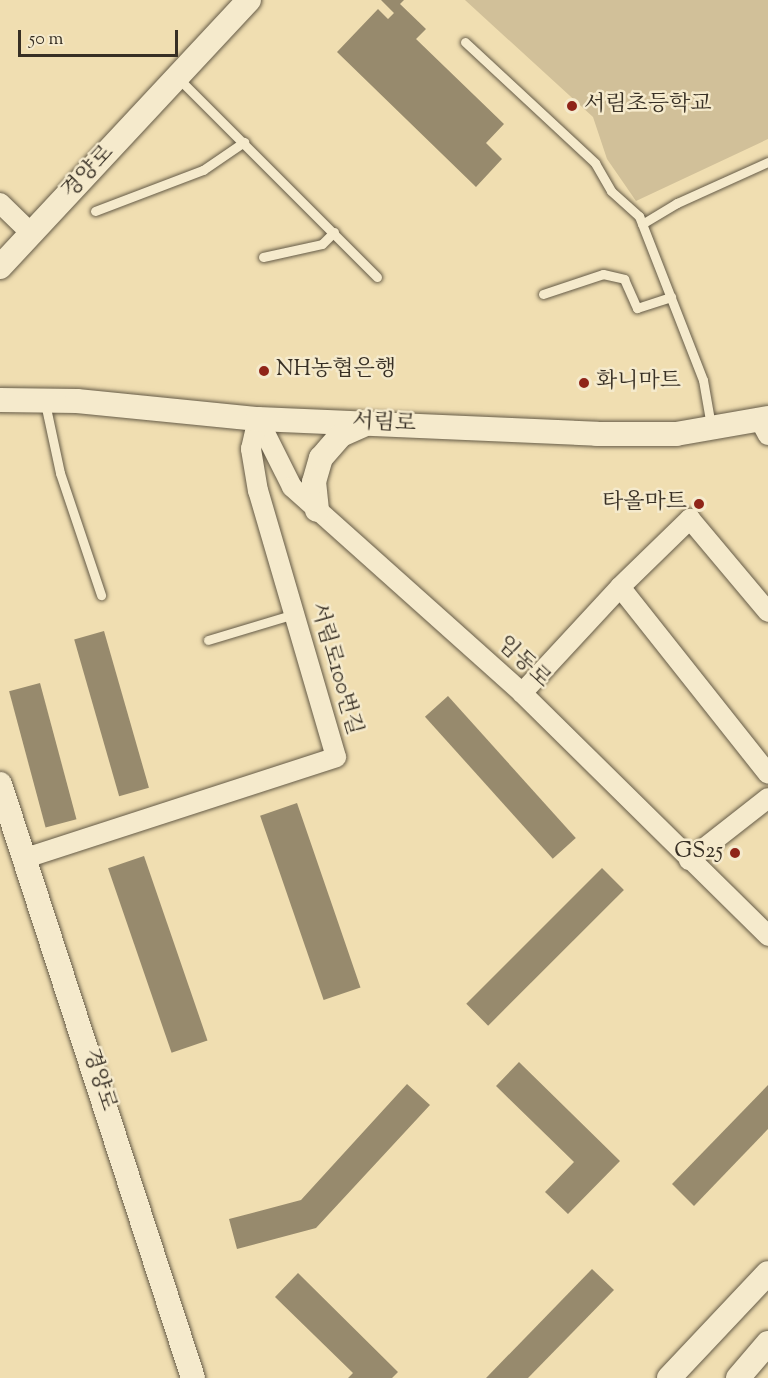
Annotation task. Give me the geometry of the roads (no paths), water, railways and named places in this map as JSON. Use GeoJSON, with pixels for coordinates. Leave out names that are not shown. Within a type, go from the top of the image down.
{"type":"FeatureCollection","features":[{"type":"Feature","properties":{"kind":"street","name":"경양로"},"geometry":{"type":"LineString","coordinates":[[0,267],[178,79],[249,0]]}},
{"type":"Feature","properties":{"kind":"street"},"geometry":{"type":"LineString","coordinates":[[0,203],[32,234]]}},
{"type":"Feature","properties":{"kind":"street","name":"서림로"},"geometry":{"type":"LineString","coordinates":[[0,400],[45,401],[258,419],[597,434],[676,434],[711,428],[765,425]]}},
{"type":"Feature","properties":{"kind":"street","name":"임동로"},"geometry":{"type":"LineString","coordinates":[[258,419],[282,474],[317,510],[522,693],[768,936]]}},
{"type":"Feature","properties":{"kind":"street","name":"서림로100번길"},"geometry":{"type":"LineString","coordinates":[[26,858],[336,757],[294,614],[250,449],[258,419]]}},
{"type":"Feature","properties":{"kind":"street"},"geometry":{"type":"LineString","coordinates":[[317,510],[314,482],[321,459],[341,435],[368,424]]}},
{"type":"Feature","properties":{"kind":"street"},"geometry":{"type":"LineString","coordinates":[[522,693],[620,587],[690,519],[766,610]]}},
{"type":"Feature","properties":{"kind":"street"},"geometry":{"type":"LineString","coordinates":[[620,587],[768,774]]}},
{"type":"Feature","properties":{"kind":"street","name":"경양로"},"geometry":{"type":"LineString","coordinates":[[0,784],[194,1378]]}},
{"type":"Feature","properties":{"kind":"street"},"geometry":{"type":"LineString","coordinates":[[689,860],[768,798]]}},
{"type":"Feature","properties":{"kind":"street"},"geometry":{"type":"LineString","coordinates":[[669,1378],[768,1273]]}},
{"type":"Feature","properties":{"kind":"street"},"geometry":{"type":"LineString","coordinates":[[738,1378],[768,1343]]}},
{"type":"Feature","properties":{"kind":"lane"},"geometry":{"type":"LineString","coordinates":[[465,42],[595,163],[611,191],[639,216],[704,380],[711,428]]}},
{"type":"Feature","properties":{"kind":"lane"},"geometry":{"type":"LineString","coordinates":[[178,79],[244,142],[377,277]]}},
{"type":"Feature","properties":{"kind":"lane","name":"경양로"},"geometry":{"type":"LineString","coordinates":[[95,211],[203,170],[244,142]]}},
{"type":"Feature","properties":{"kind":"lane"},"geometry":{"type":"LineString","coordinates":[[642,224],[677,203],[768,162]]}},
{"type":"Feature","properties":{"kind":"lane"},"geometry":{"type":"LineString","coordinates":[[264,257],[322,244],[334,232]]}},
{"type":"Feature","properties":{"kind":"lane"},"geometry":{"type":"LineString","coordinates":[[543,294],[603,274],[624,279],[637,308],[671,297]]}},
{"type":"Feature","properties":{"kind":"lane"},"geometry":{"type":"LineString","coordinates":[[45,401],[60,472],[101,595]]}},
{"type":"Feature","properties":{"kind":"lane"},"geometry":{"type":"LineString","coordinates":[[208,640],[294,614]]}},
{"type":"Feature","properties":{"kind":"place","name":"서림초등학교"},"geometry":{"type":"Point","coordinates":[572,106]}},
{"type":"Feature","properties":{"kind":"place","name":"NH농협은행"},"geometry":{"type":"Point","coordinates":[264,371]}},
{"type":"Feature","properties":{"kind":"place","name":"화니마트"},"geometry":{"type":"Point","coordinates":[584,383]}},
{"type":"Feature","properties":{"kind":"place","name":"타올마트"},"geometry":{"type":"Point","coordinates":[699,504]}},
{"type":"Feature","properties":{"kind":"place","name":"GS25"},"geometry":{"type":"Point","coordinates":[735,853]}}]}
